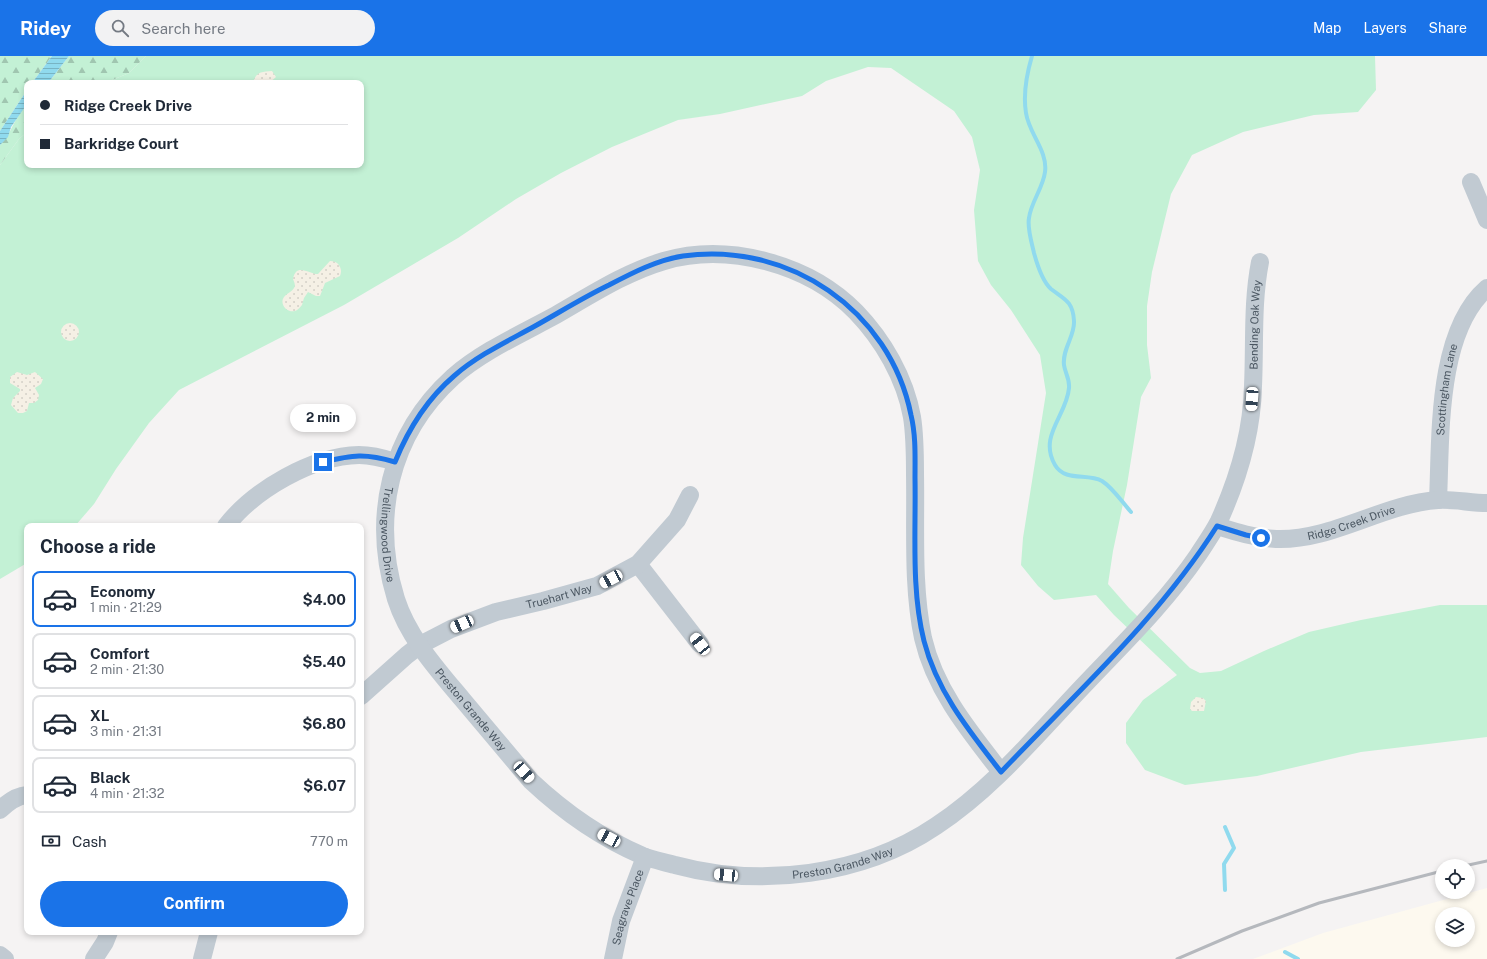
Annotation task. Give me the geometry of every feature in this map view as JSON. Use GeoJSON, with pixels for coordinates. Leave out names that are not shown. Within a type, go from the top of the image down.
{"type":"FeatureCollection","features":[{"type":"Feature","properties":{"kind":"street"},"geometry":{"type":"LineString","coordinates":[[1471,182],[1487,220]]}},
{"type":"Feature","properties":{"kind":"street","name":"Trellingwood Drive"},"geometry":{"type":"LineString","coordinates":[[420,646],[403,618],[386,561],[384,540],[386,499],[395,462],[404,441],[414,423],[440,391],[454,376],[478,358],[606,286],[644,268],[682,256],[743,256],[783,267],[808,278],[841,299],[854,310],[870,328],[892,361],[906,393],[914,436],[916,592],[924,640],[930,662],[948,699],[1001,772]]}},
{"type":"Feature","properties":{"kind":"street","name":"Bending Oak Way"},"geometry":{"type":"LineString","coordinates":[[1217,526],[1238,470],[1249,428],[1253,387],[1255,289],[1260,262]]}},
{"type":"Feature","properties":{"kind":"street","name":"Scottingham Lane"},"geometry":{"type":"LineString","coordinates":[[1438,500],[1444,400],[1452,351],[1465,316],[1476,299],[1487,288]]}},
{"type":"Feature","properties":{"kind":"street"},"geometry":{"type":"LineString","coordinates":[[229,523],[252,499],[275,484],[299,471],[323,462],[358,455],[370,455],[395,462]]}},
{"type":"Feature","properties":{"kind":"street","name":"Truehart Way"},"geometry":{"type":"LineString","coordinates":[[364,693],[420,646],[473,619],[597,586],[638,564],[677,520],[690,495]]}},
{"type":"Feature","properties":{"kind":"street","name":"Ridge Creek Drive"},"geometry":{"type":"LineString","coordinates":[[1217,526],[1261,538],[1294,538],[1314,536],[1398,509],[1438,500],[1487,503]]}},
{"type":"Feature","properties":{"kind":"street","name":"Preston Grande Way"},"geometry":{"type":"LineString","coordinates":[[420,646],[431,662],[510,756],[547,796],[586,826],[645,857],[715,874],[748,877],[808,873],[872,858],[906,843],[933,828],[963,807],[1001,772],[1146,619],[1181,578],[1217,526]]}},
{"type":"Feature","properties":{"kind":"street"},"geometry":{"type":"LineString","coordinates":[[638,564],[700,644]]}},
{"type":"Feature","properties":{"kind":"street"},"geometry":{"type":"LineString","coordinates":[[0,810],[8,802],[18,797],[24,796]]}},
{"type":"Feature","properties":{"kind":"street","name":"Seagrave Place"},"geometry":{"type":"LineString","coordinates":[[613,959],[622,921],[645,857]]}},
{"type":"Feature","properties":{"kind":"street"},"geometry":{"type":"LineString","coordinates":[[94,959],[108,935]]}},
{"type":"Feature","properties":{"kind":"street"},"geometry":{"type":"LineString","coordinates":[[202,959],[208,935]]}},
{"type":"Feature","properties":{"kind":"street"},"geometry":{"type":"LineString","coordinates":[[0,955],[5,959]]}},
{"type":"Feature","properties":{"kind":"shaded area"},"geometry":{"type":"Polygon","coordinates":[[[1487,888],[1487,959],[1253,959],[1323,933],[1447,899],[1475,899],[1475,891],[1487,888]]]}},
{"type":"Feature","properties":{"kind":"green space"},"geometry":{"type":"Polygon","coordinates":[[[0,56],[52,56],[34,80],[24,80],[24,95],[0,131],[0,56]]]}},
{"type":"Feature","properties":{"kind":"green space"},"geometry":{"type":"Polygon","coordinates":[[[69,56],[146,56],[129,73],[112,80],[50,80],[69,56]]]}},
{"type":"Feature","properties":{"kind":"green space"},"geometry":{"type":"Polygon","coordinates":[[[146,56],[1375,56],[1376,90],[1358,112],[1314,115],[1243,132],[1192,155],[1171,194],[1152,272],[1147,306],[1147,345],[1151,378],[1141,397],[1127,485],[1113,551],[1108,584],[1129,608],[1190,668],[1200,673],[1221,671],[1309,632],[1361,620],[1440,605],[1487,605],[1487,737],[1361,752],[1257,776],[1185,785],[1145,770],[1126,743],[1126,723],[1143,700],[1177,675],[1114,615],[1096,595],[1054,600],[1038,586],[1021,565],[1023,538],[1046,393],[1040,355],[1011,310],[991,285],[978,261],[974,210],[980,170],[972,137],[954,111],[891,68],[868,67],[826,81],[802,96],[720,114],[678,120],[612,147],[561,173],[516,199],[458,238],[344,305],[179,390],[149,423],[116,469],[94,504],[78,523],[24,523],[24,565],[0,579],[0,165],[19,139],[24,135],[24,168],[364,168],[364,80],[112,80],[129,73],[146,56]]]}},
{"type":"Feature","properties":{"kind":"green space"},"geometry":{"type":"Polygon","coordinates":[[[24,108],[24,135],[19,139],[0,165],[0,145],[8,135],[24,108]]]}},
{"type":"Feature","properties":{"kind":"sand"},"geometry":{"type":"Polygon","coordinates":[[[272,71],[276,77],[272,80],[254,80],[258,74],[272,71]]]}},
{"type":"Feature","properties":{"kind":"sand"},"geometry":{"type":"Polygon","coordinates":[[[330,261],[336,262],[340,266],[340,276],[325,283],[320,296],[316,296],[308,292],[302,305],[296,311],[289,311],[282,302],[284,297],[295,287],[293,279],[297,271],[303,270],[318,274],[330,261]]]}},
{"type":"Feature","properties":{"kind":"sand"},"geometry":{"type":"Polygon","coordinates":[[[66,323],[74,323],[79,328],[77,339],[74,341],[66,341],[61,336],[61,328],[66,323]]]}},
{"type":"Feature","properties":{"kind":"sand"},"geometry":{"type":"Polygon","coordinates":[[[17,372],[27,375],[35,372],[43,379],[41,384],[35,388],[39,395],[38,400],[34,403],[29,403],[27,411],[23,413],[18,413],[11,405],[13,398],[20,391],[20,389],[10,383],[10,377],[17,372]]]}},
{"type":"Feature","properties":{"kind":"sand"},"geometry":{"type":"Polygon","coordinates":[[[1196,697],[1203,698],[1206,701],[1204,711],[1192,711],[1190,709],[1191,702],[1196,697]]]}},
{"type":"Feature","properties":{"kind":"water"},"geometry":{"type":"Polygon","coordinates":[[[52,56],[69,56],[50,80],[34,80],[52,56]]]}},
{"type":"Feature","properties":{"kind":"water"},"geometry":{"type":"Polygon","coordinates":[[[24,95],[24,108],[11,127],[8,137],[0,145],[0,131],[24,95]]]}},
{"type":"Feature","properties":{"kind":"waterway"},"geometry":{"type":"LineString","coordinates":[[1032,56],[1026,84],[1025,106],[1028,121],[1044,157],[1045,172],[1042,184],[1030,212],[1029,231],[1035,257],[1042,277],[1048,286],[1064,298],[1070,305],[1074,321],[1073,332],[1064,359],[1069,388],[1064,407],[1051,435],[1051,454],[1055,465],[1064,474],[1102,481],[1114,491],[1131,512]]}},
{"type":"Feature","properties":{"kind":"waterway"},"geometry":{"type":"LineString","coordinates":[[1225,827],[1234,848],[1224,864],[1225,890]]}},
{"type":"Feature","properties":{"kind":"waterway"},"geometry":{"type":"LineString","coordinates":[[1285,952],[1298,959]]}},
{"type":"Feature","properties":{"kind":"railway"},"geometry":{"type":"LineString","coordinates":[[1475,864],[1487,861]]}},
{"type":"Feature","properties":{"kind":"railway"},"geometry":{"type":"LineString","coordinates":[[1177,959],[1242,931],[1319,903],[1435,873]]}},
{"type":"Feature","properties":{"kind":"route"},"geometry":{"type":"LineString","coordinates":[[323,462],[346,456],[370,455],[395,462],[414,423],[426,407],[454,376],[478,358],[606,286],[644,268],[682,256],[743,256],[783,267],[808,278],[841,299],[854,310],[870,328],[892,361],[906,393],[914,436],[916,592],[924,640],[930,662],[948,699],[962,721],[1001,772],[1162,602],[1193,562],[1217,526],[1261,538]]}}]}
